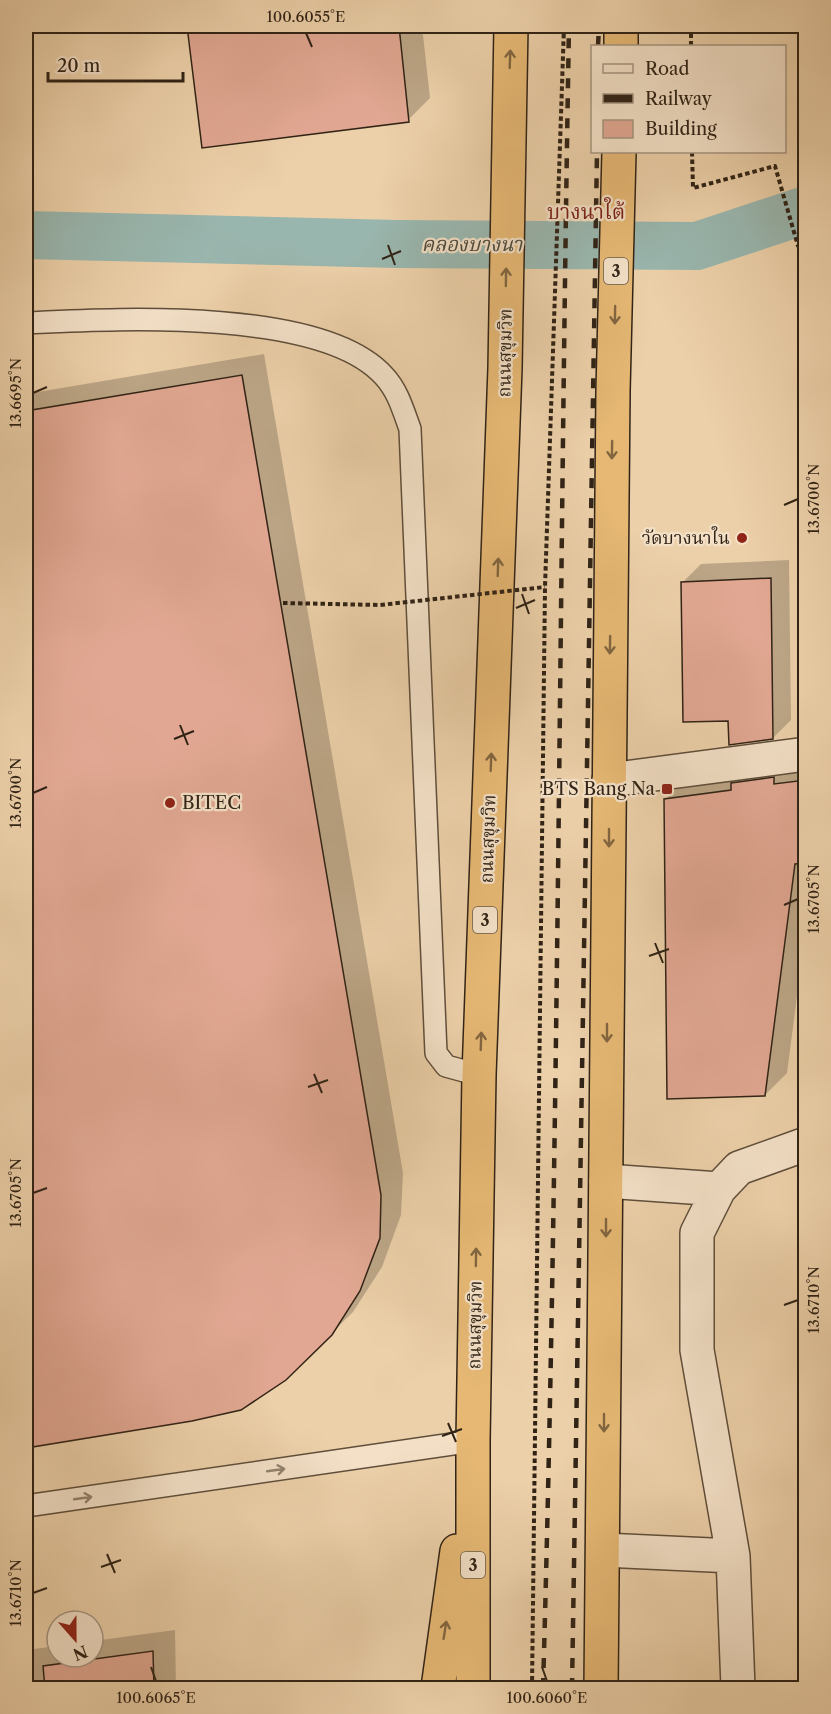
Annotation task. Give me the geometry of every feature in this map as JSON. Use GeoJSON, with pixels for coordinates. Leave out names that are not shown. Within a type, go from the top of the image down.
{"type":"FeatureCollection","features":[{"type":"Feature","properties":{"kind":"highway","name":"ถนนสุขุมวิท"},"geometry":{"type":"LineString","coordinates":[[473,1689],[473,1441],[479,1075],[504,399],[511,26]]}},
{"type":"Feature","properties":{"kind":"highway"},"geometry":{"type":"LineString","coordinates":[[621,26],[621,45]]}},
{"type":"Feature","properties":{"kind":"highway","name":"3"},"geometry":{"type":"LineString","coordinates":[[601,1689],[613,391],[619,153]]}},
{"type":"Feature","properties":{"kind":"highway"},"geometry":{"type":"LineString","coordinates":[[438,1689],[473,1441]]}},
{"type":"Feature","properties":{"kind":"highway"},"geometry":{"type":"LineString","coordinates":[[603,1609],[619,1689]]}},
{"type":"Feature","properties":{"kind":"street"},"geometry":{"type":"LineString","coordinates":[[609,780],[806,754]]}},
{"type":"Feature","properties":{"kind":"street"},"geometry":{"type":"LineString","coordinates":[[738,1689],[733,1556],[697,1350],[697,1233],[719,1189],[739,1168],[806,1143]]}},
{"type":"Feature","properties":{"kind":"street"},"geometry":{"type":"LineString","coordinates":[[606,1180],[719,1189]]}},
{"type":"Feature","properties":{"kind":"street"},"geometry":{"type":"LineString","coordinates":[[603,1550],[733,1556]]}},
{"type":"Feature","properties":{"kind":"lane"},"geometry":{"type":"LineString","coordinates":[[26,323],[142,318],[272,328],[311,337],[358,354],[383,375],[398,396],[410,429],[436,1053],[446,1066],[479,1075]]}},
{"type":"Feature","properties":{"kind":"lane"},"geometry":{"type":"LineString","coordinates":[[26,1506],[473,1441]]}},
{"type":"Feature","properties":{"kind":"path"},"geometry":{"type":"LineString","coordinates":[[532,1689],[545,587],[564,26]]}},
{"type":"Feature","properties":{"kind":"path"},"geometry":{"type":"LineString","coordinates":[[691,26],[691,45]]}},
{"type":"Feature","properties":{"kind":"path"},"geometry":{"type":"LineString","coordinates":[[692,153],[693,188],[775,166],[798,246],[806,243]]}},
{"type":"Feature","properties":{"kind":"path"},"geometry":{"type":"LineString","coordinates":[[282,603],[380,605],[545,587]]}},
{"type":"Feature","properties":{"kind":"building"},"geometry":{"type":"Polygon","coordinates":[[[187,26],[399,26],[409,122],[202,148],[187,26]]]}},
{"type":"Feature","properties":{"kind":"building","name":"BITEC"},"geometry":{"type":"Polygon","coordinates":[[[242,375],[381,1195],[380,1238],[360,1291],[332,1335],[286,1380],[241,1410],[192,1421],[26,1448],[26,411],[242,375]]]}},
{"type":"Feature","properties":{"kind":"building"},"geometry":{"type":"Polygon","coordinates":[[[771,578],[773,739],[729,745],[728,721],[683,722],[681,582],[771,578]]]}},
{"type":"Feature","properties":{"kind":"building"},"geometry":{"type":"Polygon","coordinates":[[[774,777],[774,784],[806,780],[806,863],[795,864],[765,1096],[667,1099],[664,799],[731,790],[731,783],[774,777]]]}},
{"type":"Feature","properties":{"kind":"building"},"geometry":{"type":"Polygon","coordinates":[[[153,1651],[154,1689],[45,1689],[43,1666],[45,1666],[45,1669],[105,1669],[105,1658],[153,1651]]]}},
{"type":"Feature","properties":{"kind":"waterway","name":"คลองบางนา"},"geometry":{"type":"LineString","coordinates":[[26,235],[396,244],[697,246],[806,210]]}},
{"type":"Feature","properties":{"kind":"railway"},"geometry":{"type":"LineString","coordinates":[[543,1688],[556,1065],[569,26]]}},
{"type":"Feature","properties":{"kind":"railway"},"geometry":{"type":"LineString","coordinates":[[598,45],[599,26]]}},
{"type":"Feature","properties":{"kind":"railway"},"geometry":{"type":"LineString","coordinates":[[572,1688],[597,153]]}},
{"type":"Feature","properties":{"kind":"place","name":"วัดบางนาใน"},"geometry":{"type":"Point","coordinates":[742,538]}},
{"type":"Feature","properties":{"kind":"place","name":"BTS Bang Na"},"geometry":{"type":"Point","coordinates":[667,789]}},
{"type":"Feature","properties":{"kind":"place","name":"BITEC"},"geometry":{"type":"Point","coordinates":[170,803]}},
{"type":"Feature","properties":{"kind":"district","name":"บางนาใต้"},"geometry":{"type":"Point","coordinates":[586,211]}}]}
